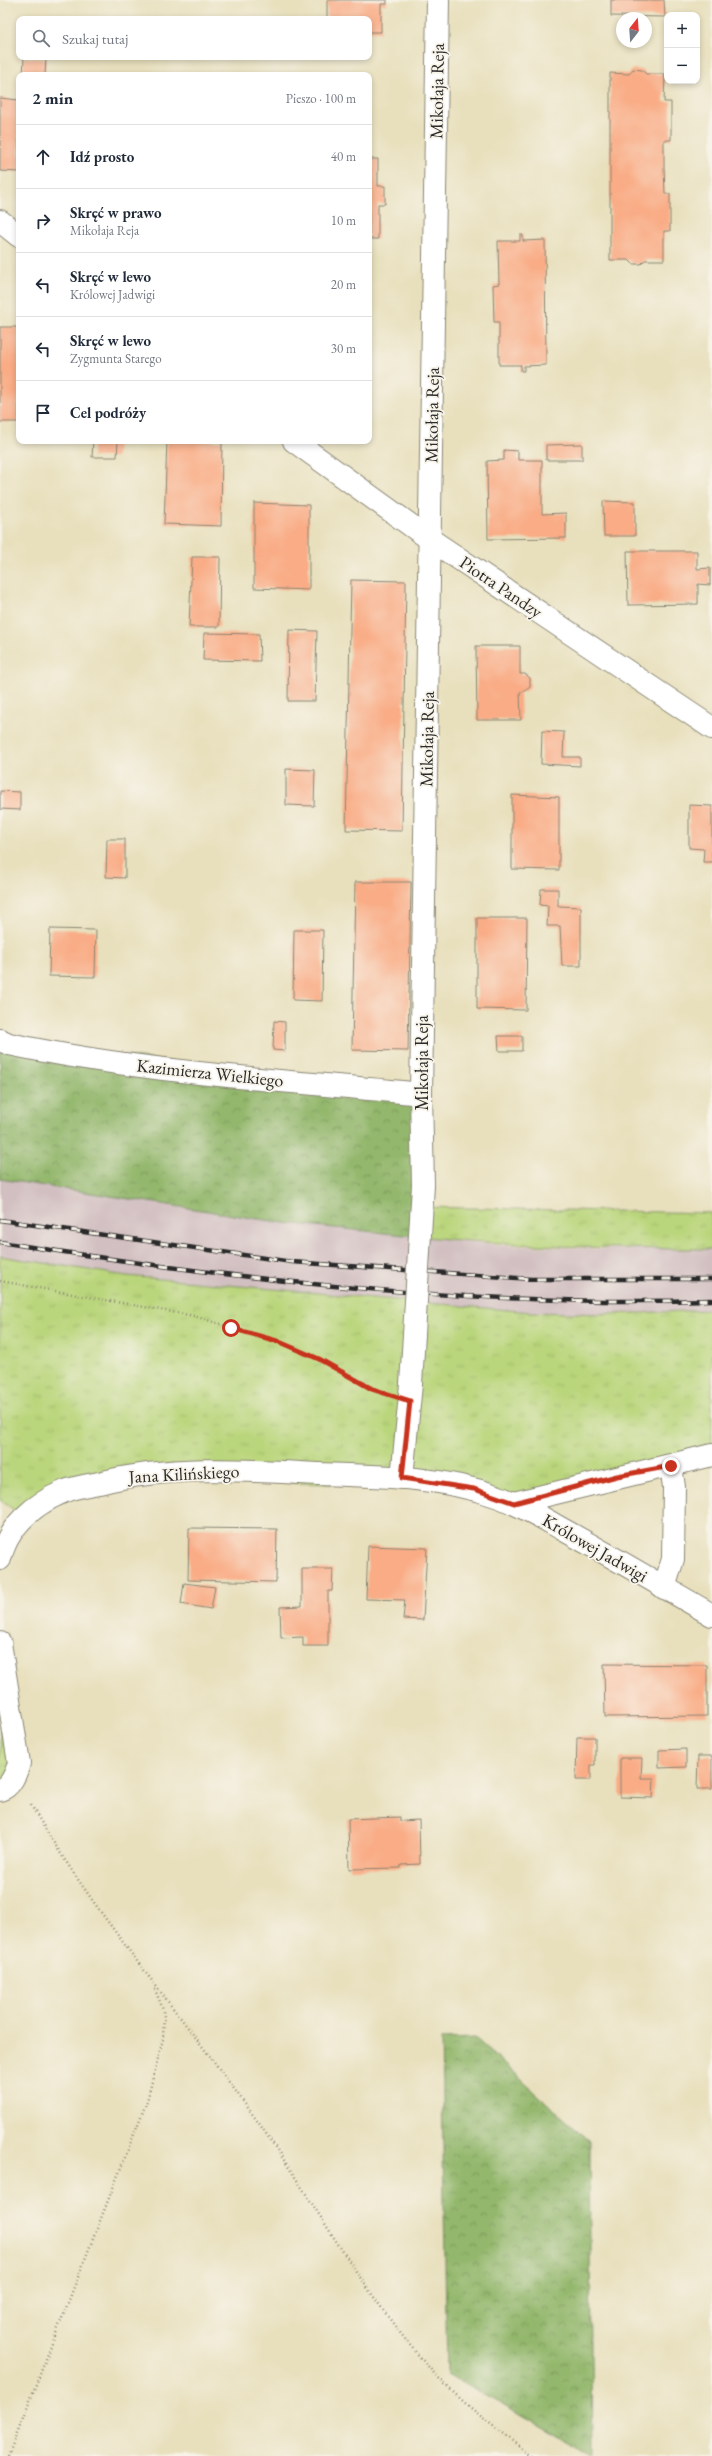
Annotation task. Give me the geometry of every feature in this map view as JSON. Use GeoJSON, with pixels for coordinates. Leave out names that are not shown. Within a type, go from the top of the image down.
{"type":"FeatureCollection","features":[{"type":"Feature","properties":{"kind":"street","name":"Mikołaja Reja"},"geometry":{"type":"LineString","coordinates":[[402,1478],[410,1393],[423,1185],[421,1094],[431,540],[438,0]]}},
{"type":"Feature","properties":{"kind":"street"},"geometry":{"type":"LineString","coordinates":[[0,221],[16,234]]}},
{"type":"Feature","properties":{"kind":"street","name":"Piotra Pandzy"},"geometry":{"type":"LineString","coordinates":[[298,444],[431,540],[712,728]]}},
{"type":"Feature","properties":{"kind":"street","name":"Kazimierza Wielkiego"},"geometry":{"type":"LineString","coordinates":[[0,1040],[9,1044],[68,1057],[128,1065],[421,1094]]}},
{"type":"Feature","properties":{"kind":"street"},"geometry":{"type":"LineString","coordinates":[[514,1503],[617,1476],[671,1466],[712,1455]]}},
{"type":"Feature","properties":{"kind":"street"},"geometry":{"type":"LineString","coordinates":[[664,1588],[673,1559],[674,1487],[671,1466]]}},
{"type":"Feature","properties":{"kind":"street","name":"Jana Kilińskiego"},"geometry":{"type":"LineString","coordinates":[[0,1559],[8,1536],[24,1517],[43,1502],[66,1490],[115,1479],[166,1472],[219,1469],[402,1478]]}},
{"type":"Feature","properties":{"kind":"street","name":"Królowej Jadwigi"},"geometry":{"type":"LineString","coordinates":[[402,1478],[474,1489],[514,1503],[621,1561],[664,1588],[712,1615]]}},
{"type":"Feature","properties":{"kind":"street"},"geometry":{"type":"LineString","coordinates":[[0,1643],[18,1747],[19,1764],[7,1783]]}},
{"type":"Feature","properties":{"kind":"path"},"geometry":{"type":"LineString","coordinates":[[0,1281],[194,1316],[277,1341],[319,1359],[372,1389],[410,1393]]}},
{"type":"Feature","properties":{"kind":"path"},"geometry":{"type":"LineString","coordinates":[[7,1783],[153,1983],[255,2117],[333,2237],[397,2328],[435,2373],[476,2414],[532,2456]]}},
{"type":"Feature","properties":{"kind":"path"},"geometry":{"type":"LineString","coordinates":[[8,2456],[147,2101],[163,2039],[164,2012],[153,1983]]}},
{"type":"Feature","properties":{"kind":"shaded area"},"geometry":{"type":"Polygon","coordinates":[[[0,1179],[285,1223],[503,1245],[602,1249],[712,1249],[712,1310],[609,1314],[530,1312],[127,1276],[0,1256],[0,1179]]]}},
{"type":"Feature","properties":{"kind":"green space"},"geometry":{"type":"Polygon","coordinates":[[[0,1040],[421,1094],[415,1236],[285,1223],[0,1179],[0,1040]]]}},
{"type":"Feature","properties":{"kind":"green space"},"geometry":{"type":"Polygon","coordinates":[[[417,1207],[712,1213],[712,1249],[563,1246],[415,1236],[417,1207]]]}},
{"type":"Feature","properties":{"kind":"green space"},"geometry":{"type":"Polygon","coordinates":[[[0,1256],[127,1276],[530,1312],[609,1314],[712,1310],[712,1455],[514,1503],[474,1489],[126,1477],[24,1517],[0,1500],[0,1256]]]}},
{"type":"Feature","properties":{"kind":"green space"},"geometry":{"type":"Polygon","coordinates":[[[0,1658],[18,1747],[0,1790],[0,1658]]]}},
{"type":"Feature","properties":{"kind":"green space"},"geometry":{"type":"Polygon","coordinates":[[[475,2038],[589,2141],[592,2455],[447,2374],[441,2039],[475,2038]]]}},
{"type":"Feature","properties":{"kind":"building"},"geometry":{"type":"Polygon","coordinates":[[[327,0],[387,0],[387,4],[381,4],[381,32],[372,32],[372,16],[327,16],[327,0]]]}},
{"type":"Feature","properties":{"kind":"building"},"geometry":{"type":"Polygon","coordinates":[[[611,0],[664,0],[664,17],[652,17],[652,12],[616,12],[616,16],[611,16],[611,0]]]}},
{"type":"Feature","properties":{"kind":"building"},"geometry":{"type":"Polygon","coordinates":[[[24,60],[46,60],[45,72],[23,72],[24,60]]]}},
{"type":"Feature","properties":{"kind":"building"},"geometry":{"type":"Polygon","coordinates":[[[633,69],[642,70],[646,74],[664,74],[664,102],[671,102],[671,140],[664,140],[665,194],[670,194],[670,231],[664,231],[664,260],[645,260],[641,264],[633,264],[629,260],[610,260],[610,73],[629,74],[633,69]]]}},
{"type":"Feature","properties":{"kind":"building"},"geometry":{"type":"Polygon","coordinates":[[[0,98],[16,100],[16,172],[0,171],[0,98]]]}},
{"type":"Feature","properties":{"kind":"building"},"geometry":{"type":"Polygon","coordinates":[[[372,159],[378,159],[378,186],[385,186],[385,204],[378,204],[378,239],[372,239],[372,159]]]}},
{"type":"Feature","properties":{"kind":"building"},"geometry":{"type":"Polygon","coordinates":[[[520,235],[523,235],[523,241],[545,240],[546,365],[524,366],[524,371],[521,371],[521,365],[499,365],[499,322],[494,322],[493,285],[499,284],[498,241],[520,241],[520,235]]]}},
{"type":"Feature","properties":{"kind":"building"},"geometry":{"type":"Polygon","coordinates":[[[0,327],[16,327],[16,422],[0,422],[0,327]]]}},
{"type":"Feature","properties":{"kind":"building"},"geometry":{"type":"Polygon","coordinates":[[[93,444],[118,444],[117,457],[92,457],[93,444]]]}},
{"type":"Feature","properties":{"kind":"building"},"geometry":{"type":"Polygon","coordinates":[[[167,444],[222,444],[221,526],[164,524],[167,444]]]}},
{"type":"Feature","properties":{"kind":"building"},"geometry":{"type":"Polygon","coordinates":[[[582,444],[582,460],[546,460],[546,445],[582,444]]]}},
{"type":"Feature","properties":{"kind":"building"},"geometry":{"type":"Polygon","coordinates":[[[504,450],[518,451],[518,460],[542,460],[542,514],[566,513],[566,538],[488,539],[487,461],[504,460],[504,450]]]}},
{"type":"Feature","properties":{"kind":"building"},"geometry":{"type":"Polygon","coordinates":[[[603,501],[635,502],[635,536],[604,536],[603,501]]]}},
{"type":"Feature","properties":{"kind":"building"},"geometry":{"type":"Polygon","coordinates":[[[254,503],[309,505],[309,590],[254,588],[254,503]]]}},
{"type":"Feature","properties":{"kind":"building"},"geometry":{"type":"Polygon","coordinates":[[[627,551],[697,551],[697,569],[710,568],[710,585],[698,584],[698,604],[628,605],[627,551]]]}},
{"type":"Feature","properties":{"kind":"building"},"geometry":{"type":"Polygon","coordinates":[[[192,557],[220,557],[219,627],[189,627],[192,557]]]}},
{"type":"Feature","properties":{"kind":"building"},"geometry":{"type":"Polygon","coordinates":[[[351,580],[406,581],[402,831],[346,830],[351,580]]]}},
{"type":"Feature","properties":{"kind":"building"},"geometry":{"type":"Polygon","coordinates":[[[289,630],[317,631],[315,701],[288,701],[289,630]]]}},
{"type":"Feature","properties":{"kind":"building"},"geometry":{"type":"Polygon","coordinates":[[[204,633],[259,634],[260,661],[203,660],[204,633]]]}},
{"type":"Feature","properties":{"kind":"building"},"geometry":{"type":"Polygon","coordinates":[[[476,646],[520,646],[520,674],[525,674],[530,678],[530,687],[525,691],[520,692],[521,720],[477,720],[476,646]]]}},
{"type":"Feature","properties":{"kind":"building"},"geometry":{"type":"Polygon","coordinates":[[[542,731],[564,732],[563,757],[580,757],[580,766],[541,764],[542,731]]]}},
{"type":"Feature","properties":{"kind":"building"},"geometry":{"type":"Polygon","coordinates":[[[286,769],[315,770],[314,806],[286,805],[286,769]]]}},
{"type":"Feature","properties":{"kind":"building"},"geometry":{"type":"Polygon","coordinates":[[[0,791],[20,792],[20,810],[0,809],[0,791]]]}},
{"type":"Feature","properties":{"kind":"building"},"geometry":{"type":"Polygon","coordinates":[[[512,795],[559,797],[559,870],[512,869],[512,795]]]}},
{"type":"Feature","properties":{"kind":"building"},"geometry":{"type":"Polygon","coordinates":[[[689,805],[712,806],[712,862],[703,862],[704,849],[689,848],[689,805]]]}},
{"type":"Feature","properties":{"kind":"building"},"geometry":{"type":"Polygon","coordinates":[[[107,839],[125,839],[125,878],[106,877],[107,839]]]}},
{"type":"Feature","properties":{"kind":"building"},"geometry":{"type":"Polygon","coordinates":[[[355,882],[411,882],[408,1051],[352,1050],[355,882]]]}},
{"type":"Feature","properties":{"kind":"building"},"geometry":{"type":"Polygon","coordinates":[[[541,889],[558,889],[558,906],[581,907],[581,966],[562,966],[560,926],[547,926],[548,906],[540,905],[541,889]]]}},
{"type":"Feature","properties":{"kind":"building"},"geometry":{"type":"Polygon","coordinates":[[[477,918],[527,918],[526,1010],[477,1009],[477,918]]]}},
{"type":"Feature","properties":{"kind":"building"},"geometry":{"type":"Polygon","coordinates":[[[50,929],[96,930],[95,977],[49,976],[50,929]]]}},
{"type":"Feature","properties":{"kind":"building"},"geometry":{"type":"Polygon","coordinates":[[[294,930],[323,930],[322,1001],[293,1000],[294,930]]]}},
{"type":"Feature","properties":{"kind":"building"},"geometry":{"type":"Polygon","coordinates":[[[274,1021],[285,1022],[285,1051],[273,1050],[274,1021]]]}},
{"type":"Feature","properties":{"kind":"building"},"geometry":{"type":"Polygon","coordinates":[[[498,1036],[522,1036],[522,1051],[499,1051],[498,1036]]]}},
{"type":"Feature","properties":{"kind":"building"},"geometry":{"type":"Polygon","coordinates":[[[189,1528],[277,1529],[276,1582],[188,1580],[189,1528]]]}},
{"type":"Feature","properties":{"kind":"building"},"geometry":{"type":"Polygon","coordinates":[[[368,1546],[427,1548],[423,1620],[403,1619],[405,1600],[366,1599],[368,1546]]]}},
{"type":"Feature","properties":{"kind":"building"},"geometry":{"type":"Polygon","coordinates":[[[302,1569],[333,1569],[332,1591],[328,1591],[328,1646],[303,1646],[303,1637],[281,1638],[280,1607],[302,1606],[302,1569]]]}},
{"type":"Feature","properties":{"kind":"building"},"geometry":{"type":"Polygon","coordinates":[[[184,1583],[215,1587],[211,1609],[181,1604],[184,1583]]]}},
{"type":"Feature","properties":{"kind":"building"},"geometry":{"type":"Polygon","coordinates":[[[604,1664],[707,1665],[707,1716],[605,1717],[604,1664]]]}},
{"type":"Feature","properties":{"kind":"building"},"geometry":{"type":"Polygon","coordinates":[[[577,1737],[595,1737],[595,1765],[591,1765],[591,1780],[576,1780],[577,1737]]]}},
{"type":"Feature","properties":{"kind":"building"},"geometry":{"type":"Polygon","coordinates":[[[686,1749],[686,1767],[659,1768],[659,1750],[686,1749]]]}},
{"type":"Feature","properties":{"kind":"building"},"geometry":{"type":"Polygon","coordinates":[[[698,1756],[712,1756],[712,1789],[697,1789],[698,1756]]]}},
{"type":"Feature","properties":{"kind":"building"},"geometry":{"type":"Polygon","coordinates":[[[620,1758],[642,1758],[641,1778],[654,1778],[653,1798],[620,1797],[620,1758]]]}},
{"type":"Feature","properties":{"kind":"building"},"geometry":{"type":"Polygon","coordinates":[[[400,1817],[400,1821],[419,1820],[420,1864],[401,1865],[401,1868],[349,1869],[348,1819],[400,1817]]]}},
{"type":"Feature","properties":{"kind":"railway"},"geometry":{"type":"LineString","coordinates":[[0,1220],[292,1262],[531,1279],[712,1279]]}},
{"type":"Feature","properties":{"kind":"railway"},"geometry":{"type":"LineString","coordinates":[[0,1242],[177,1268],[355,1288],[444,1295],[533,1299],[622,1301],[712,1300]]}},
{"type":"Feature","properties":{"kind":"route"},"geometry":{"type":"LineString","coordinates":[[231,1328],[277,1341],[343,1371],[372,1389],[410,1401],[402,1478],[444,1482],[474,1489],[514,1503],[617,1476],[671,1466]]}}]}
